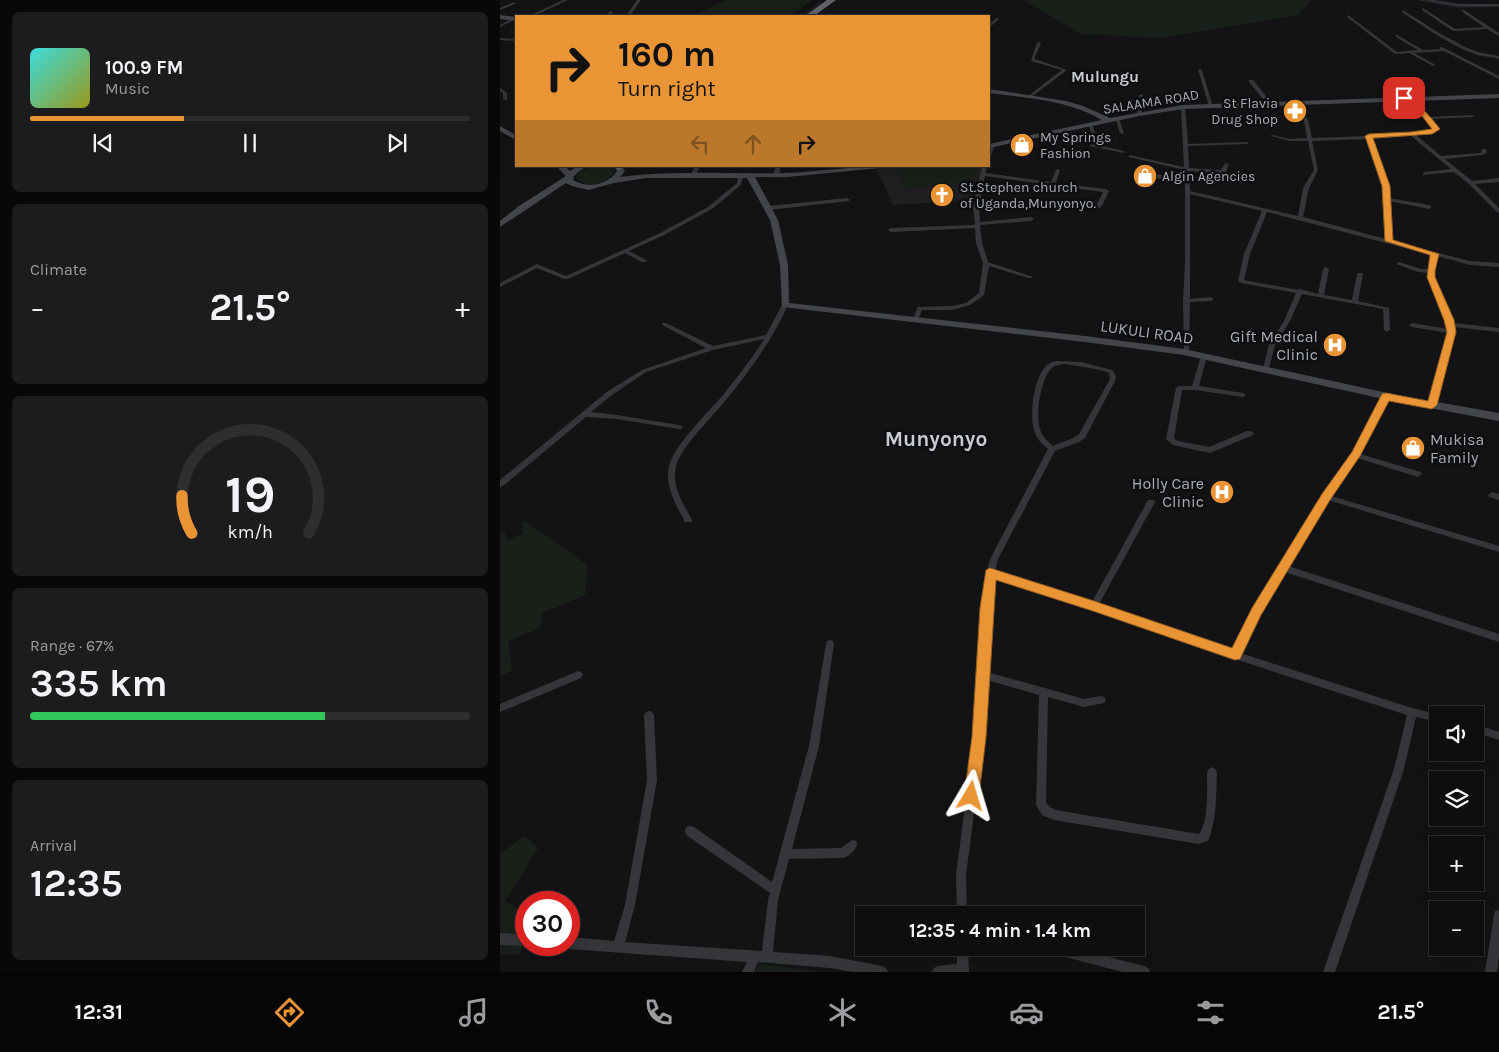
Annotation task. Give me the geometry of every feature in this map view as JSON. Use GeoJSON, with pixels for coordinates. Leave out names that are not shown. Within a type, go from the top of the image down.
{"type":"FeatureCollection","features":[{"type":"Feature","properties":{"kind":"highway"},"geometry":{"type":"LineString","coordinates":[[810,15],[832,0]]}},
{"type":"Feature","properties":{"kind":"highway"},"geometry":{"type":"LineString","coordinates":[[817,15],[838,0]]}},
{"type":"Feature","properties":{"kind":"main road"},"geometry":{"type":"LineString","coordinates":[[500,17],[515,19]]}},
{"type":"Feature","properties":{"kind":"main road"},"geometry":{"type":"LineString","coordinates":[[990,92],[1030,97],[1081,107],[1095,112],[1108,120]]}},
{"type":"Feature","properties":{"kind":"main road","name":"SALAAMA ROAD"},"geometry":{"type":"LineString","coordinates":[[991,145],[1117,118],[1183,107],[1499,96]]}},
{"type":"Feature","properties":{"kind":"main road"},"geometry":{"type":"LineString","coordinates":[[500,128],[515,137]]}},
{"type":"Feature","properties":{"kind":"main road"},"geometry":{"type":"LineString","coordinates":[[561,167],[569,176],[572,184],[581,187]]}},
{"type":"Feature","properties":{"kind":"main road"},"geometry":{"type":"LineString","coordinates":[[500,225],[581,167]]}},
{"type":"Feature","properties":{"kind":"main road"},"geometry":{"type":"LineString","coordinates":[[612,181],[620,174],[619,167],[646,176]]}},
{"type":"Feature","properties":{"kind":"main road"},"geometry":{"type":"LineString","coordinates":[[539,198],[566,190],[646,176],[776,176],[872,167]]}},
{"type":"Feature","properties":{"kind":"main road"},"geometry":{"type":"LineString","coordinates":[[750,176],[774,220],[784,265],[786,305]]}},
{"type":"Feature","properties":{"kind":"main road","name":"LUKULI ROAD"},"geometry":{"type":"LineString","coordinates":[[786,305],[915,321],[1039,332],[1186,352],[1266,368],[1386,397],[1499,417]]}},
{"type":"Feature","properties":{"kind":"street"},"geometry":{"type":"LineString","coordinates":[[533,15],[566,0]]}},
{"type":"Feature","properties":{"kind":"street"},"geometry":{"type":"LineString","coordinates":[[629,15],[638,0]]}},
{"type":"Feature","properties":{"kind":"street"},"geometry":{"type":"LineString","coordinates":[[1427,0],[1458,5],[1499,5]]}},
{"type":"Feature","properties":{"kind":"street"},"geometry":{"type":"LineString","coordinates":[[500,9],[515,3]]}},
{"type":"Feature","properties":{"kind":"street"},"geometry":{"type":"LineString","coordinates":[[1423,9],[1454,30],[1487,28]]}},
{"type":"Feature","properties":{"kind":"street"},"geometry":{"type":"LineString","coordinates":[[1403,11],[1434,33],[1464,48],[1478,54],[1499,58]]}},
{"type":"Feature","properties":{"kind":"street"},"geometry":{"type":"LineString","coordinates":[[1463,11],[1499,35]]}},
{"type":"Feature","properties":{"kind":"street"},"geometry":{"type":"LineString","coordinates":[[1348,16],[1396,53],[1443,49],[1498,77]]}},
{"type":"Feature","properties":{"kind":"street"},"geometry":{"type":"LineString","coordinates":[[500,26],[515,19]]}},
{"type":"Feature","properties":{"kind":"street"},"geometry":{"type":"LineString","coordinates":[[990,26],[997,19]]}},
{"type":"Feature","properties":{"kind":"street"},"geometry":{"type":"LineString","coordinates":[[1397,36],[1422,50]]}},
{"type":"Feature","properties":{"kind":"street"},"geometry":{"type":"LineString","coordinates":[[500,39],[515,40]]}},
{"type":"Feature","properties":{"kind":"street"},"geometry":{"type":"LineString","coordinates":[[1030,97],[1066,70],[1032,60],[1040,43]]}},
{"type":"Feature","properties":{"kind":"street"},"geometry":{"type":"LineString","coordinates":[[1408,52],[1433,65]]}},
{"type":"Feature","properties":{"kind":"street"},"geometry":{"type":"LineString","coordinates":[[1200,70],[1211,106]]}},
{"type":"Feature","properties":{"kind":"street"},"geometry":{"type":"LineString","coordinates":[[1251,80],[1269,103]]}},
{"type":"Feature","properties":{"kind":"street"},"geometry":{"type":"LineString","coordinates":[[500,88],[505,92],[505,99]]}},
{"type":"Feature","properties":{"kind":"street"},"geometry":{"type":"LineString","coordinates":[[1138,114],[1142,95]]}},
{"type":"Feature","properties":{"kind":"street"},"geometry":{"type":"LineString","coordinates":[[1273,136],[1290,140],[1411,134],[1437,128],[1404,98]]}},
{"type":"Feature","properties":{"kind":"street"},"geometry":{"type":"LineString","coordinates":[[1295,102],[1306,120],[1316,172],[1306,188],[1300,218]]}},
{"type":"Feature","properties":{"kind":"street"},"geometry":{"type":"LineString","coordinates":[[1183,107],[1188,179],[1186,352]]}},
{"type":"Feature","properties":{"kind":"street"},"geometry":{"type":"LineString","coordinates":[[1428,118],[1472,116]]}},
{"type":"Feature","properties":{"kind":"street"},"geometry":{"type":"LineString","coordinates":[[1117,118],[1122,133]]}},
{"type":"Feature","properties":{"kind":"street"},"geometry":{"type":"LineString","coordinates":[[1090,124],[1094,136],[1092,144],[1122,152]]}},
{"type":"Feature","properties":{"kind":"street"},"geometry":{"type":"LineString","coordinates":[[1411,134],[1471,183],[1499,211]]}},
{"type":"Feature","properties":{"kind":"street"},"geometry":{"type":"LineString","coordinates":[[1369,136],[1385,181],[1389,241]]}},
{"type":"Feature","properties":{"kind":"street"},"geometry":{"type":"LineString","coordinates":[[1187,145],[1247,143]]}},
{"type":"Feature","properties":{"kind":"street"},"geometry":{"type":"LineString","coordinates":[[1440,158],[1482,154],[1485,153],[1484,150]]}},
{"type":"Feature","properties":{"kind":"street"},"geometry":{"type":"LineString","coordinates":[[1131,156],[1187,169],[1222,172],[1224,172],[1227,164]]}},
{"type":"Feature","properties":{"kind":"street"},"geometry":{"type":"LineString","coordinates":[[693,176],[698,167]]}},
{"type":"Feature","properties":{"kind":"street"},"geometry":{"type":"LineString","coordinates":[[776,176],[779,167]]}},
{"type":"Feature","properties":{"kind":"street"},"geometry":{"type":"LineString","coordinates":[[915,321],[920,308],[952,308],[976,300],[982,294],[986,263],[979,243],[976,207],[985,167]]}},
{"type":"Feature","properties":{"kind":"street"},"geometry":{"type":"LineString","coordinates":[[1053,184],[1058,170]]}},
{"type":"Feature","properties":{"kind":"street"},"geometry":{"type":"LineString","coordinates":[[1425,174],[1455,170]]}},
{"type":"Feature","properties":{"kind":"street"},"geometry":{"type":"LineString","coordinates":[[982,174],[1106,191],[1099,206]]}},
{"type":"Feature","properties":{"kind":"street"},"geometry":{"type":"LineString","coordinates":[[500,284],[537,266],[566,278],[662,234],[710,208],[739,184],[740,176]]}},
{"type":"Feature","properties":{"kind":"street"},"geometry":{"type":"LineString","coordinates":[[1151,176],[1188,179]]}},
{"type":"Feature","properties":{"kind":"street"},"geometry":{"type":"LineString","coordinates":[[1471,183],[1499,180]]}},
{"type":"Feature","properties":{"kind":"street"},"geometry":{"type":"LineString","coordinates":[[1188,192],[1300,218],[1479,265],[1499,265]]}},
{"type":"Feature","properties":{"kind":"street"},"geometry":{"type":"LineString","coordinates":[[1387,199],[1429,207]]}},
{"type":"Feature","properties":{"kind":"street"},"geometry":{"type":"LineString","coordinates":[[769,208],[847,200]]}},
{"type":"Feature","properties":{"kind":"street"},"geometry":{"type":"LineString","coordinates":[[1265,211],[1248,250],[1241,281],[1321,295],[1387,310],[1386,330]]}},
{"type":"Feature","properties":{"kind":"street"},"geometry":{"type":"LineString","coordinates":[[891,230],[977,225],[1031,218]]}},
{"type":"Feature","properties":{"kind":"street"},"geometry":{"type":"LineString","coordinates":[[625,251],[644,261]]}},
{"type":"Feature","properties":{"kind":"street"},"geometry":{"type":"LineString","coordinates":[[1432,405],[1451,329],[1433,285],[1430,271],[1435,254]]}},
{"type":"Feature","properties":{"kind":"street"},"geometry":{"type":"LineString","coordinates":[[986,263],[1030,277]]}},
{"type":"Feature","properties":{"kind":"street"},"geometry":{"type":"LineString","coordinates":[[1399,264],[1420,271],[1430,271]]}},
{"type":"Feature","properties":{"kind":"street"},"geometry":{"type":"LineString","coordinates":[[1321,295],[1326,269]]}},
{"type":"Feature","properties":{"kind":"street"},"geometry":{"type":"LineString","coordinates":[[1355,302],[1360,274]]}},
{"type":"Feature","properties":{"kind":"street"},"geometry":{"type":"LineString","coordinates":[[1266,368],[1272,345],[1287,321],[1300,291]]}},
{"type":"Feature","properties":{"kind":"street"},"geometry":{"type":"LineString","coordinates":[[1186,301],[1211,299]]}},
{"type":"Feature","properties":{"kind":"street"},"geometry":{"type":"LineString","coordinates":[[688,520],[672,478],[673,465],[683,446],[741,377],[770,336],[786,305]]}},
{"type":"Feature","properties":{"kind":"street"},"geometry":{"type":"LineString","coordinates":[[664,324],[712,348]]}},
{"type":"Feature","properties":{"kind":"street"},"geometry":{"type":"LineString","coordinates":[[1412,325],[1451,329],[1499,330]]}},
{"type":"Feature","properties":{"kind":"street"},"geometry":{"type":"LineString","coordinates":[[500,484],[610,393],[644,371],[712,348],[770,336]]}},
{"type":"Feature","properties":{"kind":"street"},"geometry":{"type":"LineString","coordinates":[[1195,388],[1204,356]]}},
{"type":"Feature","properties":{"kind":"street"},"geometry":{"type":"LineString","coordinates":[[962,906],[961,875],[979,737],[990,573],[994,559],[1052,450],[1076,440],[1087,430],[1112,381],[1113,376],[1110,371],[1061,362],[1048,367],[1043,375],[1037,398],[1035,422],[1038,434],[1052,450]]}},
{"type":"Feature","properties":{"kind":"street"},"geometry":{"type":"LineString","coordinates":[[1243,395],[1195,388],[1179,388],[1170,439],[1210,450],[1250,432]]}},
{"type":"Feature","properties":{"kind":"street"},"geometry":{"type":"LineString","coordinates":[[1235,655],[1256,612],[1326,497],[1355,455],[1386,397]]}},
{"type":"Feature","properties":{"kind":"street"},"geometry":{"type":"LineString","coordinates":[[584,414],[617,417],[679,427]]}},
{"type":"Feature","properties":{"kind":"street"},"geometry":{"type":"LineString","coordinates":[[1355,455],[1418,474]]}},
{"type":"Feature","properties":{"kind":"street"},"geometry":{"type":"LineString","coordinates":[[1326,497],[1499,549]]}},
{"type":"Feature","properties":{"kind":"street"},"geometry":{"type":"LineString","coordinates":[[1094,606],[1151,502]]}},
{"type":"Feature","properties":{"kind":"street"},"geometry":{"type":"LineString","coordinates":[[1284,568],[1499,638]]}},
{"type":"Feature","properties":{"kind":"street"},"geometry":{"type":"LineString","coordinates":[[990,573],[1094,606],[1235,655],[1429,716]]}},
{"type":"Feature","properties":{"kind":"street"},"geometry":{"type":"LineString","coordinates":[[767,958],[776,891],[814,746],[830,644]]}},
{"type":"Feature","properties":{"kind":"street"},"geometry":{"type":"LineString","coordinates":[[982,675],[1084,703],[1101,700]]}},
{"type":"Feature","properties":{"kind":"street"},"geometry":{"type":"LineString","coordinates":[[500,708],[578,676]]}},
{"type":"Feature","properties":{"kind":"street"},"geometry":{"type":"LineString","coordinates":[[1044,692],[1041,806],[1054,815],[1199,839],[1204,837],[1207,831],[1211,803],[1212,772]]}},
{"type":"Feature","properties":{"kind":"street"},"geometry":{"type":"LineString","coordinates":[[1329,972],[1400,769],[1412,712]]}},
{"type":"Feature","properties":{"kind":"street"},"geometry":{"type":"LineString","coordinates":[[618,947],[630,905],[652,780],[649,715]]}},
{"type":"Feature","properties":{"kind":"street"},"geometry":{"type":"LineString","coordinates":[[1484,731],[1499,736]]}},
{"type":"Feature","properties":{"kind":"street"},"geometry":{"type":"LineString","coordinates":[[690,831],[776,891]]}},
{"type":"Feature","properties":{"kind":"street"},"geometry":{"type":"LineString","coordinates":[[786,854],[843,853],[852,845]]}},
{"type":"Feature","properties":{"kind":"street"},"geometry":{"type":"LineString","coordinates":[[1491,972],[1499,915]]}},
{"type":"Feature","properties":{"kind":"street"},"geometry":{"type":"LineString","coordinates":[[500,939],[515,940]]}},
{"type":"Feature","properties":{"kind":"street"},"geometry":{"type":"LineString","coordinates":[[580,944],[767,958],[882,972]]}},
{"type":"Feature","properties":{"kind":"street"},"geometry":{"type":"LineString","coordinates":[[938,972],[963,971],[963,956]]}},
{"type":"Feature","properties":{"kind":"street"},"geometry":{"type":"LineString","coordinates":[[1084,956],[1144,972]]}},
{"type":"Feature","properties":{"kind":"street"},"geometry":{"type":"LineString","coordinates":[[748,972],[754,957]]}},
{"type":"Feature","properties":{"kind":"shaded area"},"geometry":{"type":"Polygon","coordinates":[[[726,0],[812,0],[791,15],[694,15],[726,0]]]}},
{"type":"Feature","properties":{"kind":"shaded area"},"geometry":{"type":"Polygon","coordinates":[[[1023,0],[1311,0],[1298,15],[1160,38],[1081,34],[1023,0]]]}},
{"type":"Feature","properties":{"kind":"shaded area"},"geometry":{"type":"Polygon","coordinates":[[[591,167],[609,167],[614,170],[614,173],[606,180],[591,184],[577,179],[576,176],[583,170],[591,167]]]}},
{"type":"Feature","properties":{"kind":"shaded area"},"geometry":{"type":"Polygon","coordinates":[[[887,167],[983,167],[972,200],[893,205],[876,169],[887,167]]]}},
{"type":"Feature","properties":{"kind":"shaded area"},"geometry":{"type":"Polygon","coordinates":[[[978,167],[974,182],[905,189],[897,168],[978,167]]]}},
{"type":"Feature","properties":{"kind":"shaded area"},"geometry":{"type":"Polygon","coordinates":[[[525,521],[588,565],[585,595],[543,613],[540,628],[508,641],[512,671],[500,676],[500,534],[504,531],[507,540],[523,534],[522,523],[525,521]]]}},
{"type":"Feature","properties":{"kind":"shaded area"},"geometry":{"type":"Polygon","coordinates":[[[525,836],[538,849],[505,901],[515,906],[515,954],[500,954],[500,854],[525,836]]]}},
{"type":"Feature","properties":{"kind":"shaded area"},"geometry":{"type":"Polygon","coordinates":[[[759,964],[822,972],[755,972],[759,964]]]}},
{"type":"Feature","properties":{"kind":"building","name":"St.Stephen church of Uganda,Munyonyo."},"geometry":{"type":"Polygon","coordinates":[[[946,187],[950,201],[938,202],[934,188],[946,187]]]}},
{"type":"Feature","properties":{"kind":"waterway"},"geometry":{"type":"LineString","coordinates":[[1420,0],[1459,7],[1499,6]]}},
{"type":"Feature","properties":{"kind":"waterway"},"geometry":{"type":"LineString","coordinates":[[805,15],[821,2]]}},
{"type":"Feature","properties":{"kind":"place","name":"St Flavia Drug Shop"},"geometry":{"type":"Point","coordinates":[1295,111]}},
{"type":"Feature","properties":{"kind":"place","name":"My Springs Fashion"},"geometry":{"type":"Point","coordinates":[1022,145]}},
{"type":"Feature","properties":{"kind":"place","name":"Algin Agencies"},"geometry":{"type":"Point","coordinates":[1145,176]}},
{"type":"Feature","properties":{"kind":"place","name":"St.Stephen church of Uganda,Munyonyo."},"geometry":{"type":"Point","coordinates":[942,195]}},
{"type":"Feature","properties":{"kind":"place","name":"Gift Medical Clinic"},"geometry":{"type":"Point","coordinates":[1335,345]}},
{"type":"Feature","properties":{"kind":"place","name":"Mukisa Family"},"geometry":{"type":"Point","coordinates":[1413,448]}},
{"type":"Feature","properties":{"kind":"place","name":"Holly Care Clinic"},"geometry":{"type":"Point","coordinates":[1222,492]}},
{"type":"Feature","properties":{"kind":"district","name":"Mulungu"},"geometry":{"type":"Point","coordinates":[1105,76]}},
{"type":"Feature","properties":{"kind":"district","name":"Munyonyo"},"geometry":{"type":"Point","coordinates":[936,439]}},
{"type":"Feature","properties":{"kind":"route"},"geometry":{"type":"LineString","coordinates":[[971,796],[979,737],[986,608],[990,573],[1094,606],[1235,655],[1256,612],[1326,497],[1356,454],[1386,397],[1432,405],[1452,332],[1431,277],[1430,271],[1435,254],[1389,241],[1386,186],[1369,136],[1432,132],[1437,129],[1425,115],[1404,98]]}}]}
